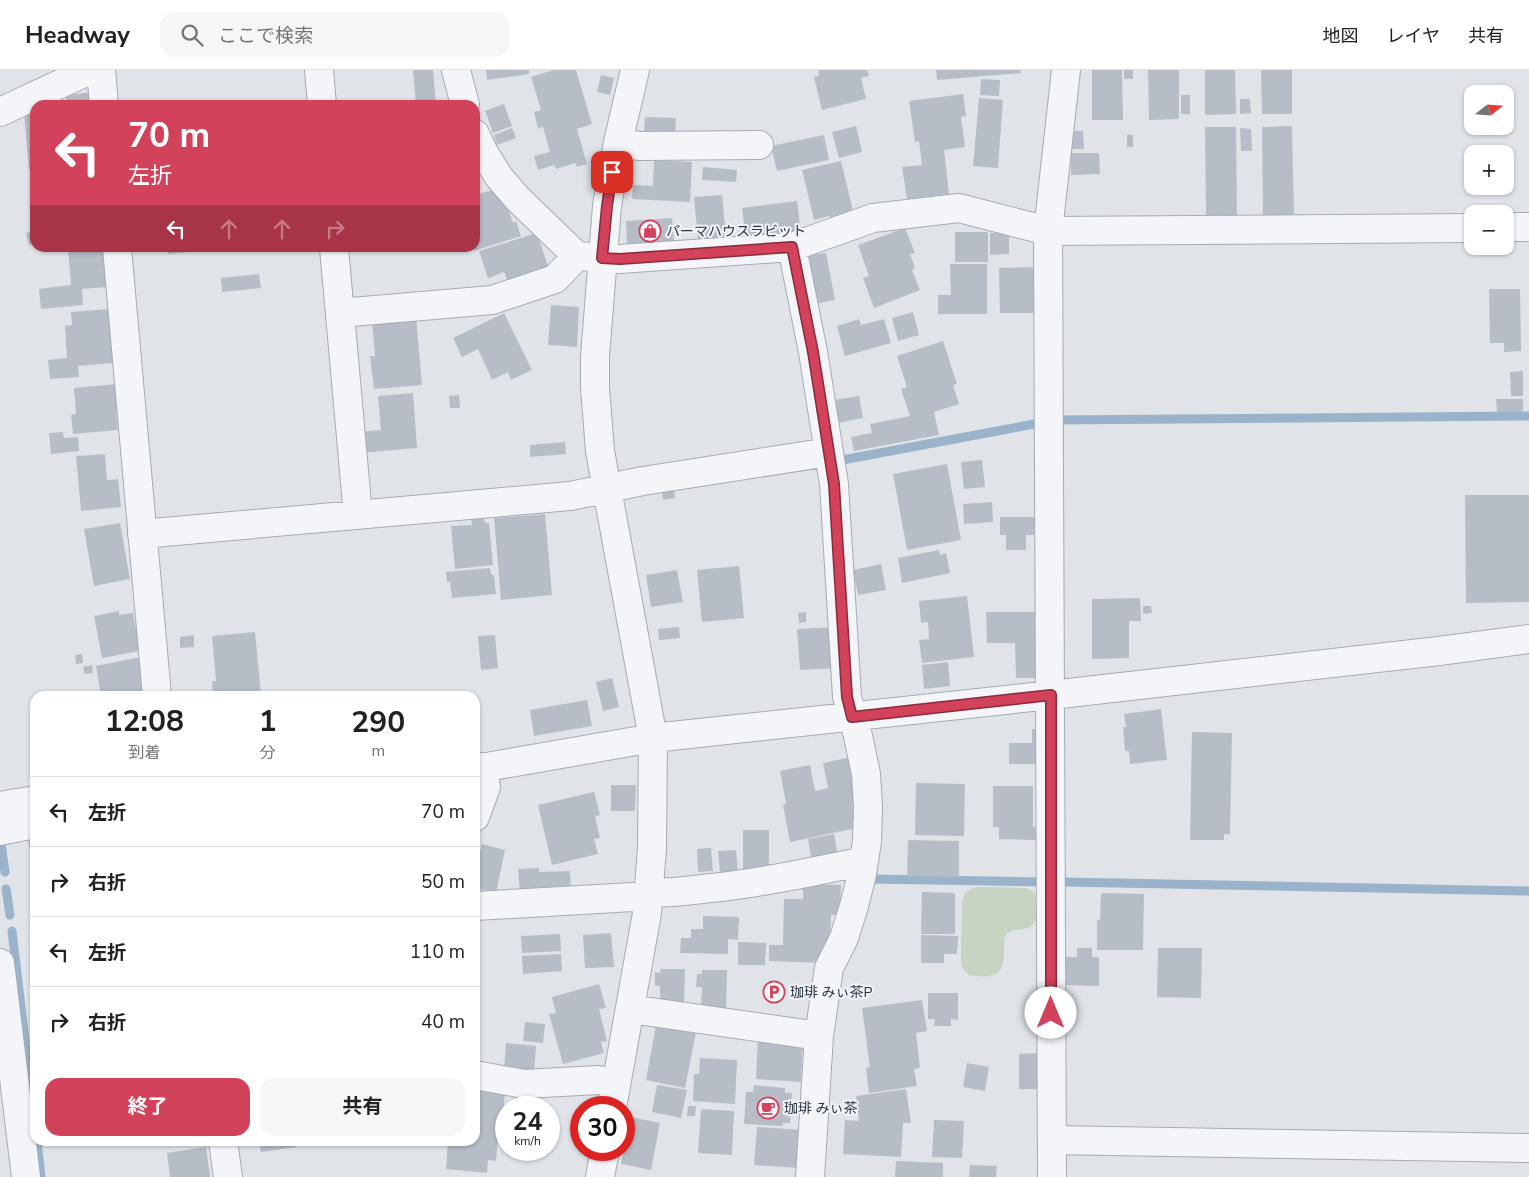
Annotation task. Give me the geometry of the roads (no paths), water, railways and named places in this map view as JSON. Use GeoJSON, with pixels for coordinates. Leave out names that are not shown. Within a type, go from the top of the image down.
{"type":"FeatureCollection","features":[{"type":"Feature","properties":{"kind":"street"},"geometry":{"type":"LineString","coordinates":[[0,112],[90,70]]}},
{"type":"Feature","properties":{"kind":"street"},"geometry":{"type":"LineString","coordinates":[[101,70],[104,100]]}},
{"type":"Feature","properties":{"kind":"street"},"geometry":{"type":"LineString","coordinates":[[319,70],[322,100]]}},
{"type":"Feature","properties":{"kind":"street"},"geometry":{"type":"LineString","coordinates":[[456,70],[464,100]]}},
{"type":"Feature","properties":{"kind":"street"},"geometry":{"type":"LineString","coordinates":[[614,1095],[643,938],[649,895],[652,848],[653,738],[600,451],[595,388],[590,257],[607,206],[618,142],[635,70]]}},
{"type":"Feature","properties":{"kind":"street"},"geometry":{"type":"LineString","coordinates":[[1052,1177],[1048,231],[1066,70]]}},
{"type":"Feature","properties":{"kind":"street"},"geometry":{"type":"LineString","coordinates":[[618,142],[639,146],[759,145]]}},
{"type":"Feature","properties":{"kind":"street"},"geometry":{"type":"LineString","coordinates":[[480,145],[499,176],[517,198],[590,257],[620,259],[792,247],[874,218],[959,208],[1048,231],[1464,228]]}},
{"type":"Feature","properties":{"kind":"street"},"geometry":{"type":"LineString","coordinates":[[1514,227],[1529,227]]}},
{"type":"Feature","properties":{"kind":"street"},"geometry":{"type":"LineString","coordinates":[[792,247],[813,352],[834,484],[847,697],[866,774],[868,808],[867,841],[854,906],[844,938],[829,968],[819,1036],[810,1177]]}},
{"type":"Feature","properties":{"kind":"street"},"geometry":{"type":"LineString","coordinates":[[117,252],[157,691]]}},
{"type":"Feature","properties":{"kind":"street"},"geometry":{"type":"LineString","coordinates":[[334,252],[358,515]]}},
{"type":"Feature","properties":{"kind":"street"},"geometry":{"type":"LineString","coordinates":[[340,313],[492,300],[554,279],[590,257]]}},
{"type":"Feature","properties":{"kind":"street"},"geometry":{"type":"LineString","coordinates":[[142,534],[570,496],[643,481],[829,452]]}},
{"type":"Feature","properties":{"kind":"street"},"geometry":{"type":"LineString","coordinates":[[480,768],[653,738],[1051,695],[1529,639]]}},
{"type":"Feature","properties":{"kind":"street"},"geometry":{"type":"LineString","coordinates":[[480,771],[486,787],[480,803]]}},
{"type":"Feature","properties":{"kind":"street"},"geometry":{"type":"LineString","coordinates":[[0,806],[30,801]]}},
{"type":"Feature","properties":{"kind":"street"},"geometry":{"type":"LineString","coordinates":[[0,830],[30,825]]}},
{"type":"Feature","properties":{"kind":"street"},"geometry":{"type":"LineString","coordinates":[[480,906],[633,897],[738,886],[855,863],[863,865]]}},
{"type":"Feature","properties":{"kind":"street"},"geometry":{"type":"LineString","coordinates":[[0,963],[26,1177]]}},
{"type":"Feature","properties":{"kind":"street"},"geometry":{"type":"LineString","coordinates":[[630,1009],[819,1036]]}},
{"type":"Feature","properties":{"kind":"street"},"geometry":{"type":"LineString","coordinates":[[480,1076],[524,1084],[598,1080],[614,1095]]}},
{"type":"Feature","properties":{"kind":"street"},"geometry":{"type":"LineString","coordinates":[[1052,1140],[1529,1148]]}},
{"type":"Feature","properties":{"kind":"street"},"geometry":{"type":"LineString","coordinates":[[224,1146],[228,1177]]}},
{"type":"Feature","properties":{"kind":"street"},"geometry":{"type":"LineString","coordinates":[[600,1177],[602,1161]]}},
{"type":"Feature","properties":{"kind":"waterway"},"geometry":{"type":"LineString","coordinates":[[1055,420],[1529,416]]}},
{"type":"Feature","properties":{"kind":"waterway"},"geometry":{"type":"LineString","coordinates":[[837,461],[1045,422]]}},
{"type":"Feature","properties":{"kind":"waterway"},"geometry":{"type":"LineString","coordinates":[[1,844],[5,872]]}},
{"type":"Feature","properties":{"kind":"waterway"},"geometry":{"type":"LineString","coordinates":[[872,879],[1046,882]]}},
{"type":"Feature","properties":{"kind":"waterway"},"geometry":{"type":"LineString","coordinates":[[1064,882],[1529,891]]}},
{"type":"Feature","properties":{"kind":"waterway"},"geometry":{"type":"LineString","coordinates":[[6,889],[10,915]]}},
{"type":"Feature","properties":{"kind":"waterway"},"geometry":{"type":"LineString","coordinates":[[12,931],[30,1083]]}},
{"type":"Feature","properties":{"kind":"waterway"},"geometry":{"type":"LineString","coordinates":[[38,1146],[41,1177]]}},
{"type":"Feature","properties":{"kind":"place","name":"パーマハウスラビット"},"geometry":{"type":"Point","coordinates":[650,231]}},
{"type":"Feature","properties":{"kind":"place","name":"珈琲 みぃ茶P"},"geometry":{"type":"Point","coordinates":[774,992]}},
{"type":"Feature","properties":{"kind":"place","name":"珈琲 みぃ茶"},"geometry":{"type":"Point","coordinates":[768,1108]}}]}
